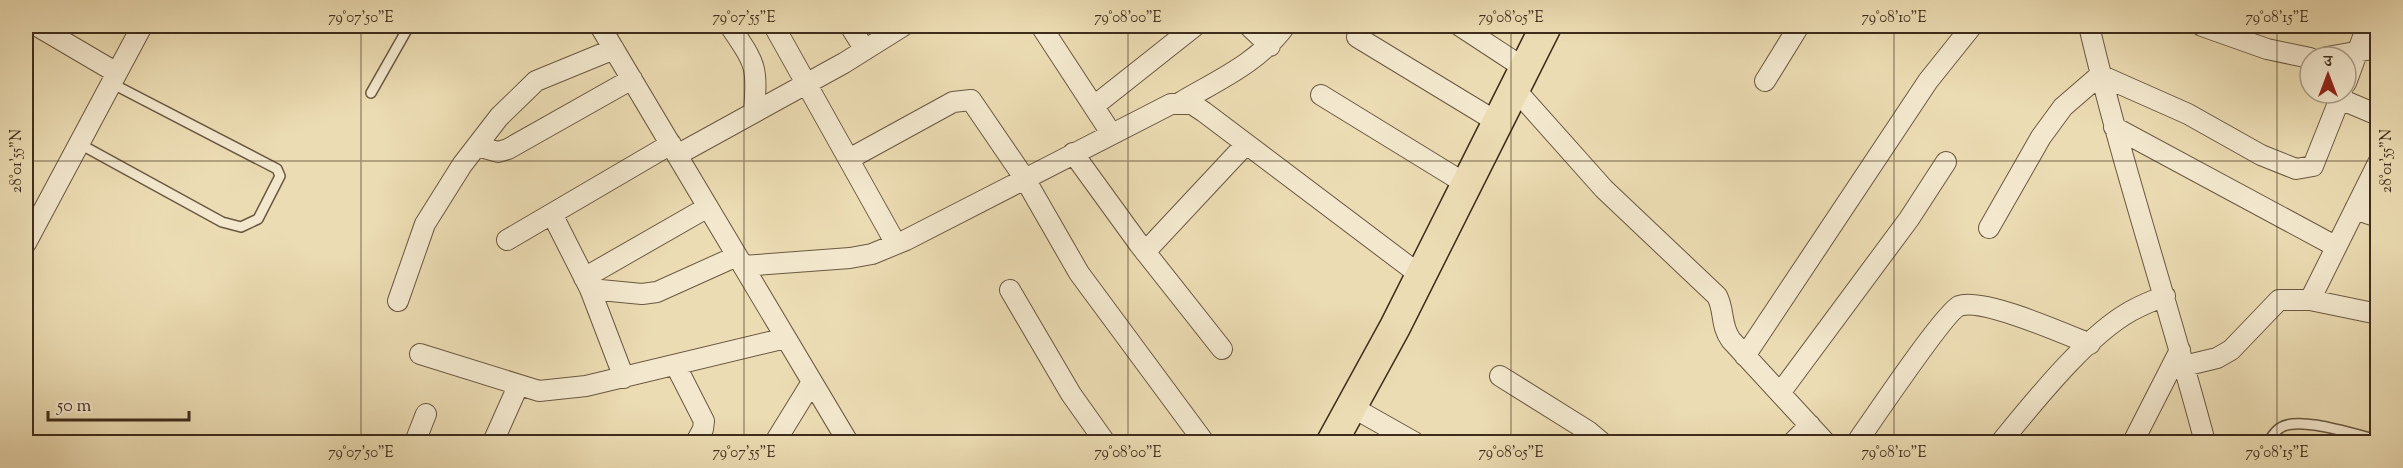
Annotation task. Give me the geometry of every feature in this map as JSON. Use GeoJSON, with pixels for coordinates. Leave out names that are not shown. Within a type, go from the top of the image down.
{"type":"FeatureCollection","features":[{"type":"Feature","properties":{"kind":"main road"},"geometry":{"type":"LineString","coordinates":[[1332,442],[1420,275],[1546,26]]}},
{"type":"Feature","properties":{"kind":"street"},"geometry":{"type":"LineString","coordinates":[[37,26],[114,78]]}},
{"type":"Feature","properties":{"kind":"street"},"geometry":{"type":"LineString","coordinates":[[26,243],[142,26]]}},
{"type":"Feature","properties":{"kind":"street"},"geometry":{"type":"LineString","coordinates":[[602,26],[848,442]]}},
{"type":"Feature","properties":{"kind":"street"},"geometry":{"type":"LineString","coordinates":[[730,26],[754,64],[756,73],[754,111]]}},
{"type":"Feature","properties":{"kind":"street"},"geometry":{"type":"LineString","coordinates":[[774,26],[896,244]]}},
{"type":"Feature","properties":{"kind":"street"},"geometry":{"type":"LineString","coordinates":[[850,26],[865,50]]}},
{"type":"Feature","properties":{"kind":"street"},"geometry":{"type":"LineString","coordinates":[[507,240],[552,214],[806,83],[903,26]]}},
{"type":"Feature","properties":{"kind":"street"},"geometry":{"type":"LineString","coordinates":[[1041,26],[1111,133]]}},
{"type":"Feature","properties":{"kind":"street"},"geometry":{"type":"LineString","coordinates":[[1094,106],[1195,26]]}},
{"type":"Feature","properties":{"kind":"street"},"geometry":{"type":"LineString","coordinates":[[1249,26],[1270,46]]}},
{"type":"Feature","properties":{"kind":"street"},"geometry":{"type":"LineString","coordinates":[[587,283],[642,294],[657,292],[740,261],[850,258],[872,254],[1025,179],[1111,133],[1171,104],[1181,102],[1270,46],[1285,26]]}},
{"type":"Feature","properties":{"kind":"street"},"geometry":{"type":"LineString","coordinates":[[1460,26],[1519,78],[1604,189],[1717,296],[1721,303],[1723,330],[1825,442]]}},
{"type":"Feature","properties":{"kind":"street"},"geometry":{"type":"LineString","coordinates":[[1765,81],[1799,26]]}},
{"type":"Feature","properties":{"kind":"street"},"geometry":{"type":"LineString","coordinates":[[1745,356],[1922,91],[1972,26]]}},
{"type":"Feature","properties":{"kind":"street"},"geometry":{"type":"LineString","coordinates":[[2089,26],[2114,127],[2165,296],[2205,442]]}},
{"type":"Feature","properties":{"kind":"street"},"geometry":{"type":"LineString","coordinates":[[2202,26],[2267,49],[2298,55]]}},
{"type":"Feature","properties":{"kind":"street"},"geometry":{"type":"LineString","coordinates":[[2358,67],[2368,50],[2367,26]]}},
{"type":"Feature","properties":{"kind":"street"},"geometry":{"type":"LineString","coordinates":[[1357,37],[1497,122]]}},
{"type":"Feature","properties":{"kind":"street"},"geometry":{"type":"LineString","coordinates":[[398,301],[425,224],[499,117],[536,81],[614,49]]}},
{"type":"Feature","properties":{"kind":"street"},"geometry":{"type":"LineString","coordinates":[[2100,75],[2188,114],[2261,155],[2296,169],[2313,166],[2338,105]]}},
{"type":"Feature","properties":{"kind":"street"},"geometry":{"type":"LineString","coordinates":[[1989,228],[2042,137],[2064,107],[2100,75]]}},
{"type":"Feature","properties":{"kind":"street"},"geometry":{"type":"LineString","coordinates":[[477,146],[498,152],[508,149],[632,79]]}},
{"type":"Feature","properties":{"kind":"street"},"geometry":{"type":"LineString","coordinates":[[1321,95],[1466,184]]}},
{"type":"Feature","properties":{"kind":"street"},"geometry":{"type":"LineString","coordinates":[[849,159],[953,102],[971,100],[1025,179],[1079,273],[1204,442]]}},
{"type":"Feature","properties":{"kind":"street"},"geometry":{"type":"LineString","coordinates":[[1181,102],[1192,104],[1204,112],[1420,275]]}},
{"type":"Feature","properties":{"kind":"street"},"geometry":{"type":"LineString","coordinates":[[2358,102],[2378,115]]}},
{"type":"Feature","properties":{"kind":"street"},"geometry":{"type":"LineString","coordinates":[[2114,127],[2336,246]]}},
{"type":"Feature","properties":{"kind":"street"},"geometry":{"type":"LineString","coordinates":[[1145,252],[1246,144]]}},
{"type":"Feature","properties":{"kind":"street"},"geometry":{"type":"LineString","coordinates":[[1073,153],[1145,252],[1222,349]]}},
{"type":"Feature","properties":{"kind":"street"},"geometry":{"type":"LineString","coordinates":[[1780,393],[1909,219],[1946,162]]}},
{"type":"Feature","properties":{"kind":"street"},"geometry":{"type":"LineString","coordinates":[[2310,300],[2378,163]]}},
{"type":"Feature","properties":{"kind":"street"},"geometry":{"type":"LineString","coordinates":[[587,283],[708,207]]}},
{"type":"Feature","properties":{"kind":"street"},"geometry":{"type":"LineString","coordinates":[[2355,209],[2378,217]]}},
{"type":"Feature","properties":{"kind":"street"},"geometry":{"type":"LineString","coordinates":[[552,214],[587,283],[624,378]]}},
{"type":"Feature","properties":{"kind":"street"},"geometry":{"type":"LineString","coordinates":[[1010,290],[1071,394],[1104,442]]}},
{"type":"Feature","properties":{"kind":"street"},"geometry":{"type":"LineString","coordinates":[[2001,442],[2040,395],[2090,344],[2130,311],[2165,296]]}},
{"type":"Feature","properties":{"kind":"street"},"geometry":{"type":"LineString","coordinates":[[2182,358],[2217,358],[2231,350],[2279,300],[2310,300],[2378,314]]}},
{"type":"Feature","properties":{"kind":"street"},"geometry":{"type":"LineString","coordinates":[[1857,442],[1939,328],[1958,306],[1968,304],[2000,310],[2090,344]]}},
{"type":"Feature","properties":{"kind":"street"},"geometry":{"type":"LineString","coordinates":[[420,354],[539,391],[560,390],[624,378],[786,338]]}},
{"type":"Feature","properties":{"kind":"street"},"geometry":{"type":"LineString","coordinates":[[2133,442],[2182,358]]}},
{"type":"Feature","properties":{"kind":"street"},"geometry":{"type":"LineString","coordinates":[[676,366],[704,421],[703,429],[696,442]]}},
{"type":"Feature","properties":{"kind":"street"},"geometry":{"type":"LineString","coordinates":[[1500,376],[1588,431],[1601,442]]}},
{"type":"Feature","properties":{"kind":"street"},"geometry":{"type":"LineString","coordinates":[[775,442],[812,382]]}},
{"type":"Feature","properties":{"kind":"street"},"geometry":{"type":"LineString","coordinates":[[494,442],[518,386]]}},
{"type":"Feature","properties":{"kind":"street"},"geometry":{"type":"LineString","coordinates":[[1352,407],[1414,442]]}},
{"type":"Feature","properties":{"kind":"street"},"geometry":{"type":"LineString","coordinates":[[416,442],[426,414]]}},
{"type":"Feature","properties":{"kind":"street"},"geometry":{"type":"LineString","coordinates":[[1793,442],[1810,425]]}},
{"type":"Feature","properties":{"kind":"lane"},"geometry":{"type":"LineString","coordinates":[[371,93],[409,26]]}},
{"type":"Feature","properties":{"kind":"lane"},"geometry":{"type":"LineString","coordinates":[[78,144],[222,222],[241,227],[258,219],[280,176],[277,169],[114,78]]}},
{"type":"Feature","properties":{"kind":"lane"},"geometry":{"type":"LineString","coordinates":[[2268,442],[2280,428],[2290,424],[2306,424],[2378,440]]}}]}
